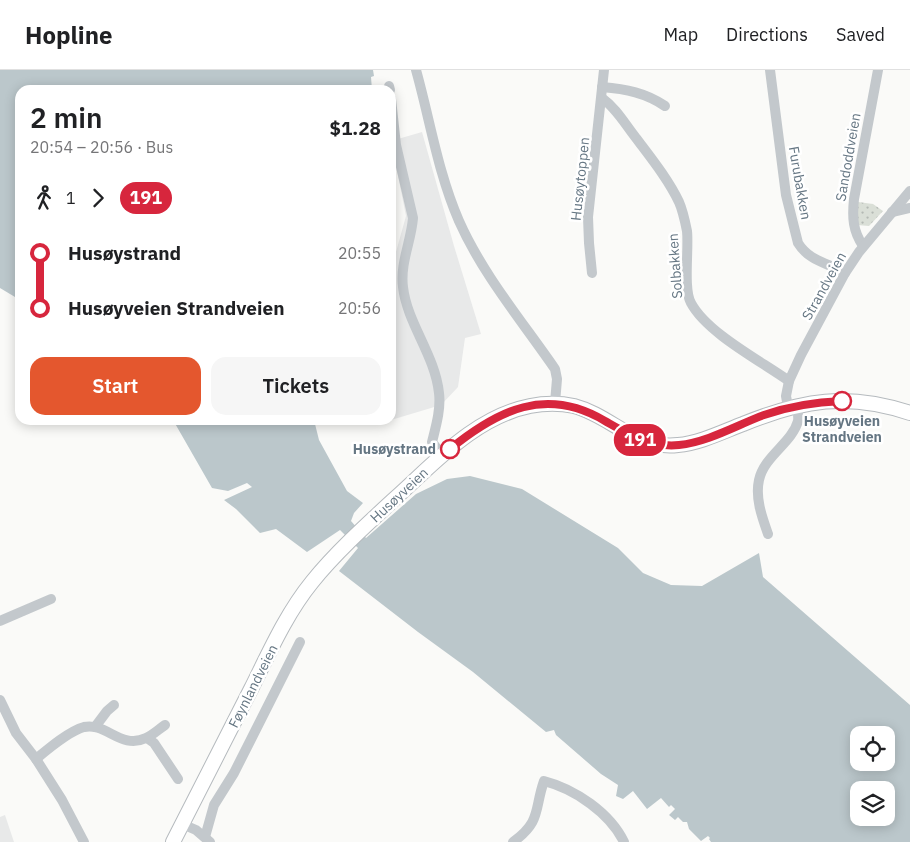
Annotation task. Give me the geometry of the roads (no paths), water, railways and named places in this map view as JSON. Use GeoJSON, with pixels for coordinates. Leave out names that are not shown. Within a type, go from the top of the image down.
{"type":"FeatureCollection","features":[{"type":"Feature","properties":{"kind":"main road","name":"Husøyveien"},"geometry":{"type":"LineString","coordinates":[[356,537],[442,455],[466,436],[502,414],[530,406],[555,403],[576,407],[592,413],[640,440],[672,446],[701,440],[792,406],[844,400],[877,404],[910,413]]}},
{"type":"Feature","properties":{"kind":"main road","name":"Føynlandveien"},"geometry":{"type":"LineString","coordinates":[[173,842],[289,617],[311,583],[356,537]]}},
{"type":"Feature","properties":{"kind":"street"},"geometry":{"type":"LineString","coordinates":[[416,70],[442,171],[459,220],[477,258],[555,369],[557,379],[555,403]]}},
{"type":"Feature","properties":{"kind":"street"},"geometry":{"type":"LineString","coordinates":[[420,83],[425,70]]}},
{"type":"Feature","properties":{"kind":"street","name":"Husøytoppen"},"geometry":{"type":"LineString","coordinates":[[592,273],[588,217],[604,70]]}},
{"type":"Feature","properties":{"kind":"street","name":"Furubakken"},"geometry":{"type":"LineString","coordinates":[[770,70],[786,194],[798,243],[812,258],[845,273]]}},
{"type":"Feature","properties":{"kind":"street","name":"Sandoddveien"},"geometry":{"type":"LineString","coordinates":[[864,246],[854,229],[852,215],[878,70]]}},
{"type":"Feature","properties":{"kind":"street"},"geometry":{"type":"LineString","coordinates":[[602,93],[639,92],[656,99],[666,106]]}},
{"type":"Feature","properties":{"kind":"street","name":"Solbakken"},"geometry":{"type":"LineString","coordinates":[[602,93],[631,131],[679,202],[686,229],[688,293],[690,302],[704,320],[720,335],[789,381]]}},
{"type":"Feature","properties":{"kind":"street"},"geometry":{"type":"LineString","coordinates":[[396,145],[413,218],[403,267],[403,287],[412,316],[434,369],[439,394],[439,410],[432,442],[442,455]]}},
{"type":"Feature","properties":{"kind":"street","name":"Strandveien"},"geometry":{"type":"LineString","coordinates":[[792,406],[786,396],[789,381],[845,273],[864,246],[910,190]]}},
{"type":"Feature","properties":{"kind":"street"},"geometry":{"type":"LineString","coordinates":[[892,212],[910,208]]}},
{"type":"Feature","properties":{"kind":"street"},"geometry":{"type":"LineString","coordinates":[[768,534],[759,505],[759,478],[769,459],[795,427],[798,417],[792,406]]}},
{"type":"Feature","properties":{"kind":"street"},"geometry":{"type":"LineString","coordinates":[[0,621],[51,600]]}},
{"type":"Feature","properties":{"kind":"street"},"geometry":{"type":"LineString","coordinates":[[182,824],[208,839],[214,805],[234,773],[300,642]]}},
{"type":"Feature","properties":{"kind":"street"},"geometry":{"type":"LineString","coordinates":[[0,700],[16,733],[36,759],[62,800],[84,842]]}},
{"type":"Feature","properties":{"kind":"street"},"geometry":{"type":"LineString","coordinates":[[95,727],[114,705]]}},
{"type":"Feature","properties":{"kind":"street"},"geometry":{"type":"LineString","coordinates":[[36,759],[85,727],[95,727],[122,740],[138,741],[147,738],[165,725]]}},
{"type":"Feature","properties":{"kind":"street"},"geometry":{"type":"LineString","coordinates":[[147,738],[154,743],[178,779]]}},
{"type":"Feature","properties":{"kind":"street"},"geometry":{"type":"LineString","coordinates":[[513,842],[528,830],[536,818],[544,781],[556,784],[590,804],[610,823],[624,842]]}},
{"type":"Feature","properties":{"kind":"place","name":"Husøyveien Strandveien"},"geometry":{"type":"Point","coordinates":[842,401]}},
{"type":"Feature","properties":{"kind":"place","name":"Husøystrand"},"geometry":{"type":"Point","coordinates":[450,449]}}]}
